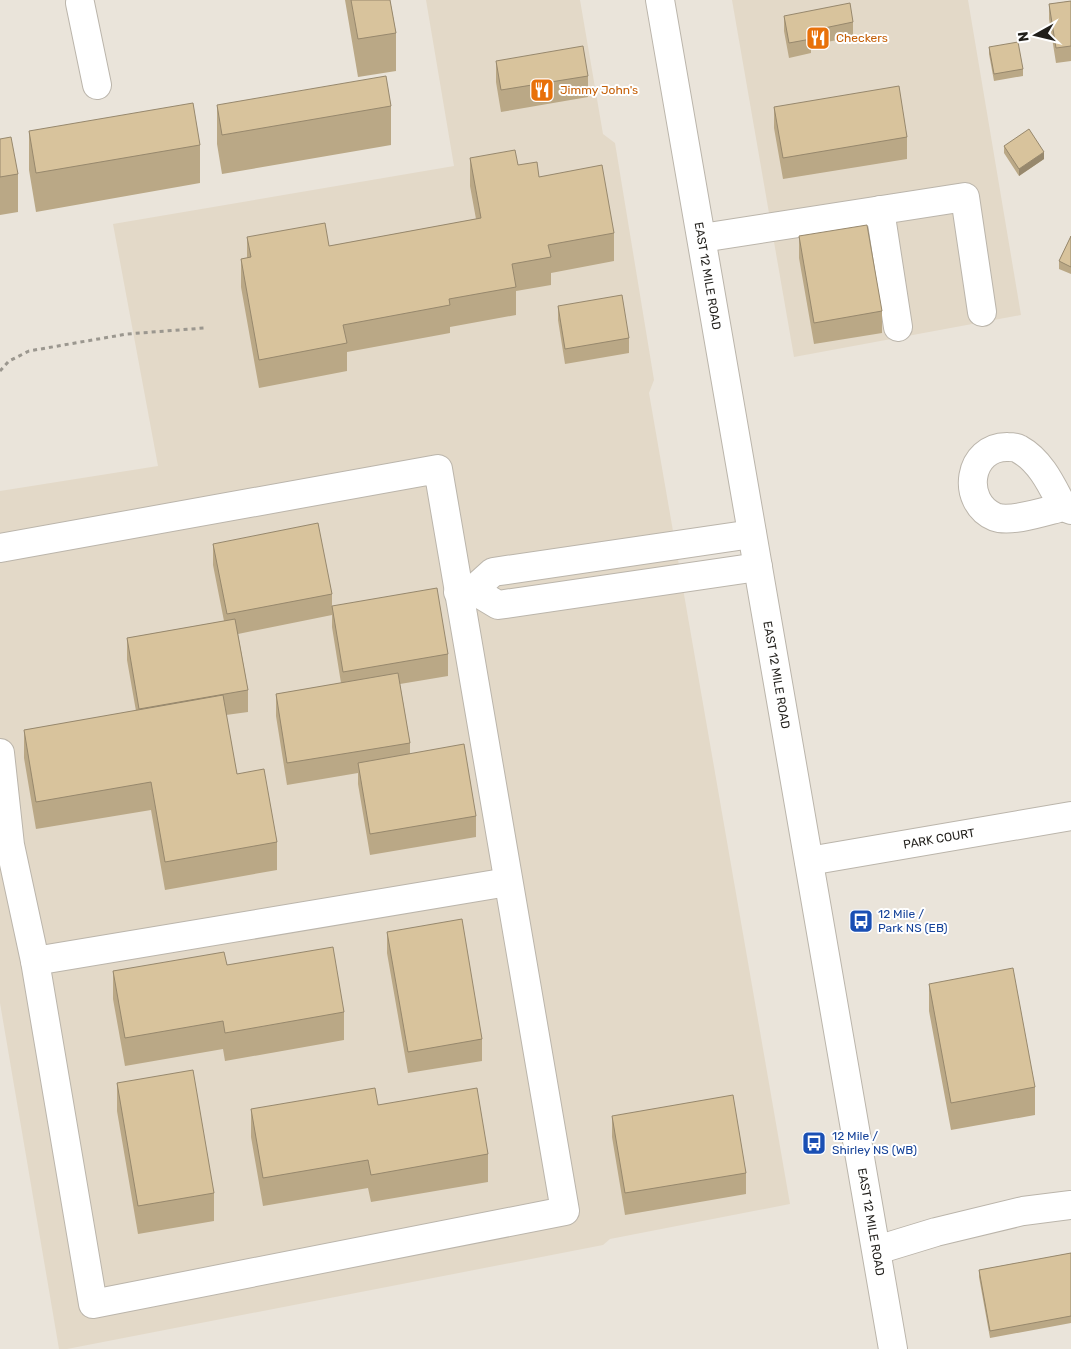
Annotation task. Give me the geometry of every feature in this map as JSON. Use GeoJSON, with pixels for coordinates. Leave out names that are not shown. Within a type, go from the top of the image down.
{"type":"FeatureCollection","features":[{"type":"Feature","properties":{"kind":"main road","name":"EAST 12 MILE ROAD"},"geometry":{"type":"LineString","coordinates":[[660,0],[893,1349]]}},
{"type":"Feature","properties":{"kind":"main road"},"geometry":{"type":"LineString","coordinates":[[76,1],[97,85]]}},
{"type":"Feature","properties":{"kind":"main road"},"geometry":{"type":"LineString","coordinates":[[702,238],[965,197],[982,312]]}},
{"type":"Feature","properties":{"kind":"main road"},"geometry":{"type":"LineString","coordinates":[[880,210],[898,327]]}},
{"type":"Feature","properties":{"kind":"main road"},"geometry":{"type":"LineString","coordinates":[[0,548],[438,469],[465,591],[508,882],[565,1211],[93,1304],[35,961],[10,845],[0,753]]}},
{"type":"Feature","properties":{"kind":"main road"},"geometry":{"type":"LineString","coordinates":[[465,591],[493,572],[752,534]]}},
{"type":"Feature","properties":{"kind":"main road"},"geometry":{"type":"LineString","coordinates":[[465,591],[498,605],[758,567]]}},
{"type":"Feature","properties":{"kind":"main road","name":"PARK COURT"},"geometry":{"type":"LineString","coordinates":[[809,861],[1071,816]]}},
{"type":"Feature","properties":{"kind":"main road"},"geometry":{"type":"LineString","coordinates":[[35,961],[508,882]]}},
{"type":"Feature","properties":{"kind":"main road"},"geometry":{"type":"LineString","coordinates":[[876,1250],[936,1232],[1023,1212],[1071,1205]]}},
{"type":"Feature","properties":{"kind":"path"},"geometry":{"type":"LineString","coordinates":[[0,371],[9,361],[29,351],[127,334],[204,328]]}},
{"type":"Feature","properties":{"kind":"shaded area"},"geometry":{"type":"Polygon","coordinates":[[[426,0],[580,0],[603,134],[615,143],[654,380],[649,393],[790,1204],[610,1239],[603,1245],[67,1349],[59,1349],[0,1003],[0,491],[158,466],[113,224],[454,166],[426,0]]]}},
{"type":"Feature","properties":{"kind":"shaded area"},"geometry":{"type":"Polygon","coordinates":[[[732,0],[968,0],[1021,315],[794,357],[732,0]]]}},
{"type":"Feature","properties":{"kind":"building"},"geometry":{"type":"Polygon","coordinates":[[[351,0],[390,0],[396,33],[358,39],[351,0]]]}},
{"type":"Feature","properties":{"kind":"building"},"geometry":{"type":"Polygon","coordinates":[[[1071,1],[1071,46],[1056,48],[1049,4],[1071,1]]]}},
{"type":"Feature","properties":{"kind":"building"},"geometry":{"type":"Polygon","coordinates":[[[850,3],[853,22],[810,31],[811,39],[789,43],[784,16],[850,3]]]}},
{"type":"Feature","properties":{"kind":"building"},"geometry":{"type":"Polygon","coordinates":[[[1018,42],[1023,69],[994,74],[989,47],[1018,42]]]}},
{"type":"Feature","properties":{"kind":"building"},"geometry":{"type":"Polygon","coordinates":[[[583,46],[588,76],[501,90],[496,61],[583,46]]]}},
{"type":"Feature","properties":{"kind":"building"},"geometry":{"type":"Polygon","coordinates":[[[386,76],[391,106],[222,135],[217,105],[386,76]]]}},
{"type":"Feature","properties":{"kind":"building"},"geometry":{"type":"Polygon","coordinates":[[[899,86],[907,137],[783,158],[774,107],[899,86]]]}},
{"type":"Feature","properties":{"kind":"building"},"geometry":{"type":"Polygon","coordinates":[[[193,103],[200,145],[36,173],[29,131],[193,103]]]}},
{"type":"Feature","properties":{"kind":"building"},"geometry":{"type":"Polygon","coordinates":[[[1029,129],[1044,152],[1019,169],[1004,146],[1029,129]]]}},
{"type":"Feature","properties":{"kind":"building"},"geometry":{"type":"Polygon","coordinates":[[[11,137],[18,174],[0,177],[0,139],[11,137]]]}},
{"type":"Feature","properties":{"kind":"building"},"geometry":{"type":"Polygon","coordinates":[[[515,150],[518,165],[537,162],[539,177],[602,165],[614,233],[548,245],[551,257],[512,264],[516,287],[449,299],[450,305],[343,325],[347,343],[259,360],[241,259],[251,257],[247,237],[325,223],[329,246],[481,218],[470,158],[515,150]]]}},
{"type":"Feature","properties":{"kind":"building"},"geometry":{"type":"Polygon","coordinates":[[[867,225],[882,311],[814,323],[799,236],[867,225]]]}},
{"type":"Feature","properties":{"kind":"building"},"geometry":{"type":"Polygon","coordinates":[[[1071,236],[1071,267],[1059,261],[1071,236]]]}},
{"type":"Feature","properties":{"kind":"building"},"geometry":{"type":"Polygon","coordinates":[[[622,295],[629,338],[565,349],[558,306],[622,295]]]}},
{"type":"Feature","properties":{"kind":"building"},"geometry":{"type":"Polygon","coordinates":[[[318,523],[332,594],[227,614],[213,544],[318,523]]]}},
{"type":"Feature","properties":{"kind":"building"},"geometry":{"type":"Polygon","coordinates":[[[437,588],[448,654],[343,672],[332,606],[437,588]]]}},
{"type":"Feature","properties":{"kind":"building"},"geometry":{"type":"Polygon","coordinates":[[[235,619],[248,690],[139,709],[127,638],[235,619]]]}},
{"type":"Feature","properties":{"kind":"building"},"geometry":{"type":"Polygon","coordinates":[[[398,673],[410,743],[287,763],[276,694],[398,673]]]}},
{"type":"Feature","properties":{"kind":"building"},"geometry":{"type":"Polygon","coordinates":[[[223,695],[237,774],[264,769],[277,842],[165,862],[151,782],[36,802],[24,730],[223,695]]]}},
{"type":"Feature","properties":{"kind":"building"},"geometry":{"type":"Polygon","coordinates":[[[464,744],[476,816],[370,834],[358,763],[464,744]]]}},
{"type":"Feature","properties":{"kind":"building"},"geometry":{"type":"Polygon","coordinates":[[[462,919],[482,1039],[408,1052],[387,932],[462,919]]]}},
{"type":"Feature","properties":{"kind":"building"},"geometry":{"type":"Polygon","coordinates":[[[333,947],[344,1012],[225,1033],[223,1021],[125,1038],[113,971],[224,952],[227,965],[333,947]]]}},
{"type":"Feature","properties":{"kind":"building"},"geometry":{"type":"Polygon","coordinates":[[[1013,968],[1035,1087],[951,1103],[929,984],[1013,968]]]}},
{"type":"Feature","properties":{"kind":"building"},"geometry":{"type":"Polygon","coordinates":[[[193,1070],[214,1193],[138,1206],[117,1083],[193,1070]]]}},
{"type":"Feature","properties":{"kind":"building"},"geometry":{"type":"Polygon","coordinates":[[[375,1088],[378,1105],[477,1088],[488,1154],[371,1175],[368,1160],[263,1178],[251,1109],[375,1088]]]}},
{"type":"Feature","properties":{"kind":"building"},"geometry":{"type":"Polygon","coordinates":[[[733,1095],[746,1173],[625,1193],[612,1116],[733,1095]]]}},
{"type":"Feature","properties":{"kind":"building"},"geometry":{"type":"Polygon","coordinates":[[[1071,1253],[1071,1316],[990,1331],[979,1270],[1071,1253]]]}},
{"type":"Feature","properties":{"kind":"place","name":"Checkers"},"geometry":{"type":"Point","coordinates":[818,38]}},
{"type":"Feature","properties":{"kind":"place","name":"Jimmy John's"},"geometry":{"type":"Point","coordinates":[542,90]}},
{"type":"Feature","properties":{"kind":"place","name":"12 Mile / Park NS (EB)"},"geometry":{"type":"Point","coordinates":[861,921]}},
{"type":"Feature","properties":{"kind":"place","name":"12 Mile / Shirley NS (WB)"},"geometry":{"type":"Point","coordinates":[814,1143]}}]}
